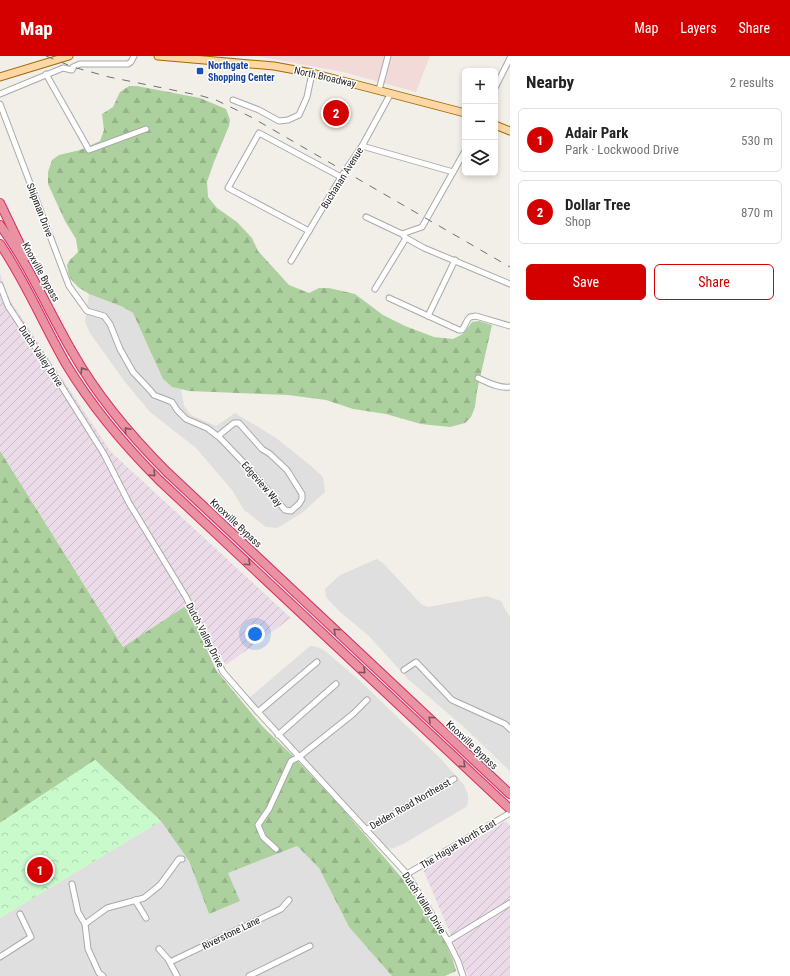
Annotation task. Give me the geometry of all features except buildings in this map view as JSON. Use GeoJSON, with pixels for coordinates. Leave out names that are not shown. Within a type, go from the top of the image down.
{"type":"FeatureCollection","features":[{"type":"Feature","properties":{"kind":"highway"},"geometry":{"type":"LineString","coordinates":[[0,203],[20,242],[38,285]]}},
{"type":"Feature","properties":{"kind":"highway","name":"Knoxville Bypass"},"geometry":{"type":"LineString","coordinates":[[0,226],[22,257],[66,341],[85,373],[131,435],[167,472],[510,794]]}},
{"type":"Feature","properties":{"kind":"highway","name":"Knoxville Bypass"},"geometry":{"type":"LineString","coordinates":[[0,244],[20,276],[74,377],[103,418],[135,455],[165,485],[510,809]]}},
{"type":"Feature","properties":{"kind":"highway"},"geometry":{"type":"LineString","coordinates":[[0,254],[12,271],[51,345],[77,390],[119,444],[135,455]]}},
{"type":"Feature","properties":{"kind":"main road"},"geometry":{"type":"LineString","coordinates":[[0,77],[69,56],[76,56]]}},
{"type":"Feature","properties":{"kind":"main road","name":"North Broadway"},"geometry":{"type":"LineString","coordinates":[[158,56],[268,65],[312,73],[462,112]]}},
{"type":"Feature","properties":{"kind":"main road"},"geometry":{"type":"LineString","coordinates":[[498,126],[510,131]]}},
{"type":"Feature","properties":{"kind":"street"},"geometry":{"type":"LineString","coordinates":[[0,94],[63,68],[72,70],[73,66],[80,64],[128,64],[134,56]]}},
{"type":"Feature","properties":{"kind":"street"},"geometry":{"type":"LineString","coordinates":[[379,90],[388,56]]}},
{"type":"Feature","properties":{"kind":"street"},"geometry":{"type":"LineString","coordinates":[[498,82],[510,58]]}},
{"type":"Feature","properties":{"kind":"street"},"geometry":{"type":"LineString","coordinates":[[232,100],[259,110],[279,121],[288,120],[299,115],[307,97],[312,73]]}},
{"type":"Feature","properties":{"kind":"street"},"geometry":{"type":"LineString","coordinates":[[46,74],[89,150],[146,129]]}},
{"type":"Feature","properties":{"kind":"street","name":"Buchanan Avenue"},"geometry":{"type":"LineString","coordinates":[[291,261],[341,177],[362,146],[391,94]]}},
{"type":"Feature","properties":{"kind":"street","name":"Shipman Drive"},"geometry":{"type":"LineString","coordinates":[[0,104],[69,286],[87,311]]}},
{"type":"Feature","properties":{"kind":"street"},"geometry":{"type":"LineString","coordinates":[[309,231],[228,188],[259,133],[341,177]]}},
{"type":"Feature","properties":{"kind":"street"},"geometry":{"type":"LineString","coordinates":[[362,146],[453,172]]}},
{"type":"Feature","properties":{"kind":"street"},"geometry":{"type":"LineString","coordinates":[[375,289],[404,236],[422,226],[462,158]]}},
{"type":"Feature","properties":{"kind":"street"},"geometry":{"type":"LineString","coordinates":[[366,217],[424,248],[510,284]]}},
{"type":"Feature","properties":{"kind":"street"},"geometry":{"type":"LineString","coordinates":[[428,316],[455,260]]}},
{"type":"Feature","properties":{"kind":"street","name":"Dutch Valley Drive"},"geometry":{"type":"LineString","coordinates":[[0,285],[8,306],[62,387],[104,454],[129,503],[186,598],[223,672],[278,735],[406,874],[448,941],[458,961],[463,976]]}},
{"type":"Feature","properties":{"kind":"street"},"geometry":{"type":"LineString","coordinates":[[389,298],[459,330],[462,330],[465,327],[467,319],[470,316],[476,316],[510,326]]}},
{"type":"Feature","properties":{"kind":"street","name":"Edgeview Way"},"geometry":{"type":"LineString","coordinates":[[87,311],[104,316],[110,324],[120,349],[134,372],[154,395],[172,402],[177,410],[186,419],[207,428],[218,436],[285,510],[291,511],[300,504],[302,494],[287,470],[270,454],[262,449],[239,423],[234,423],[218,436]]}},
{"type":"Feature","properties":{"kind":"street"},"geometry":{"type":"LineString","coordinates":[[478,378],[495,385],[507,388],[510,387]]}},
{"type":"Feature","properties":{"kind":"street"},"geometry":{"type":"LineString","coordinates":[[258,712],[317,662]]}},
{"type":"Feature","properties":{"kind":"street"},"geometry":{"type":"LineString","coordinates":[[404,670],[416,662],[452,700],[505,724],[510,729]]}},
{"type":"Feature","properties":{"kind":"street"},"geometry":{"type":"LineString","coordinates":[[278,735],[336,684]]}},
{"type":"Feature","properties":{"kind":"street"},"geometry":{"type":"LineString","coordinates":[[276,849],[263,837],[258,825],[269,809],[291,762],[353,714],[367,700]]}},
{"type":"Feature","properties":{"kind":"street","name":"Delden Road Northeast"},"geometry":{"type":"LineString","coordinates":[[366,830],[454,779]]}},
{"type":"Feature","properties":{"kind":"street","name":"The Hague North East"},"geometry":{"type":"LineString","coordinates":[[406,874],[510,813]]}},
{"type":"Feature","properties":{"kind":"street"},"geometry":{"type":"LineString","coordinates":[[85,924],[107,908],[144,898],[160,885],[179,859],[182,858]]}},
{"type":"Feature","properties":{"kind":"street"},"geometry":{"type":"LineString","coordinates":[[72,884],[78,912],[85,924],[88,949],[99,973],[103,976]]}},
{"type":"Feature","properties":{"kind":"street"},"geometry":{"type":"LineString","coordinates":[[135,900],[146,918]]}},
{"type":"Feature","properties":{"kind":"street","name":"Riverstone Lane"},"geometry":{"type":"LineString","coordinates":[[170,962],[281,909],[289,900]]}},
{"type":"Feature","properties":{"kind":"street"},"geometry":{"type":"LineString","coordinates":[[448,941],[510,903]]}},
{"type":"Feature","properties":{"kind":"street"},"geometry":{"type":"LineString","coordinates":[[0,957],[31,938],[20,914]]}},
{"type":"Feature","properties":{"kind":"street"},"geometry":{"type":"LineString","coordinates":[[248,976],[310,946]]}},
{"type":"Feature","properties":{"kind":"street"},"geometry":{"type":"LineString","coordinates":[[159,949],[170,962],[177,976]]}},
{"type":"Feature","properties":{"kind":"shaded area"},"geometry":{"type":"Polygon","coordinates":[[[257,56],[430,56],[416,92],[343,72],[257,56]]]}},
{"type":"Feature","properties":{"kind":"shaded area"},"geometry":{"type":"Polygon","coordinates":[[[0,274],[10,300],[111,452],[291,618],[226,665],[187,605],[123,647],[0,451],[0,274]]]}},
{"type":"Feature","properties":{"kind":"shaded area"},"geometry":{"type":"Polygon","coordinates":[[[89,294],[123,307],[133,313],[163,379],[172,387],[181,389],[184,406],[191,415],[216,426],[235,413],[276,438],[310,465],[323,477],[325,492],[302,513],[277,528],[266,527],[244,510],[232,490],[196,448],[150,412],[125,382],[90,333],[85,322],[89,294]]]}},
{"type":"Feature","properties":{"kind":"shaded area"},"geometry":{"type":"Polygon","coordinates":[[[377,559],[383,563],[421,604],[428,607],[487,596],[501,601],[510,616],[510,771],[465,728],[408,679],[369,636],[339,611],[326,597],[325,589],[340,575],[377,559]]]}},
{"type":"Feature","properties":{"kind":"shaded area"},"geometry":{"type":"Polygon","coordinates":[[[310,646],[324,650],[360,681],[441,759],[464,785],[468,795],[468,803],[466,807],[405,843],[388,849],[249,698],[310,646]]]}},
{"type":"Feature","properties":{"kind":"shaded area"},"geometry":{"type":"Polygon","coordinates":[[[161,821],[189,861],[209,914],[228,873],[297,846],[319,868],[349,927],[392,976],[0,976],[0,918],[161,821]]]}},
{"type":"Feature","properties":{"kind":"shaded area"},"geometry":{"type":"Polygon","coordinates":[[[506,821],[510,826],[510,976],[468,976],[423,869],[506,821]]]}},
{"type":"Feature","properties":{"kind":"green space"},"geometry":{"type":"Polygon","coordinates":[[[129,86],[137,86],[200,98],[226,109],[230,120],[229,126],[207,182],[208,197],[217,208],[237,222],[252,238],[258,251],[289,285],[309,293],[319,288],[329,288],[355,294],[383,315],[405,326],[434,337],[453,339],[463,334],[472,322],[479,321],[492,325],[477,391],[475,407],[471,417],[465,423],[450,427],[421,424],[386,414],[353,409],[326,400],[288,395],[189,391],[172,387],[163,379],[133,313],[123,307],[89,294],[78,287],[69,277],[67,265],[78,252],[76,239],[65,221],[48,184],[48,172],[52,160],[59,155],[80,150],[100,141],[104,130],[102,114],[113,107],[120,92],[129,86]]]}},
{"type":"Feature","properties":{"kind":"green space"},"geometry":{"type":"Polygon","coordinates":[[[0,451],[123,647],[187,605],[216,670],[262,726],[291,754],[341,807],[407,884],[443,938],[453,960],[456,971],[445,976],[392,976],[349,927],[319,868],[297,846],[228,873],[240,901],[209,914],[189,861],[161,821],[95,760],[0,823],[0,451]]]}},
{"type":"Feature","properties":{"kind":"green space"},"geometry":{"type":"Polygon","coordinates":[[[95,760],[161,821],[0,918],[0,823],[95,760]]]}},
{"type":"Feature","properties":{"kind":"railway"},"geometry":{"type":"LineString","coordinates":[[46,56],[73,67],[109,77],[216,100],[251,117],[510,267]]}},
{"type":"Feature","properties":{"kind":"place","name":"Northgate Shopping Center"},"geometry":{"type":"Point","coordinates":[200,71]}},
{"type":"Feature","properties":{"kind":"place","name":"Dollar Tree"},"geometry":{"type":"Point","coordinates":[336,113]}},
{"type":"Feature","properties":{"kind":"place","name":"Adair Park"},"geometry":{"type":"Point","coordinates":[40,870]}}]}
